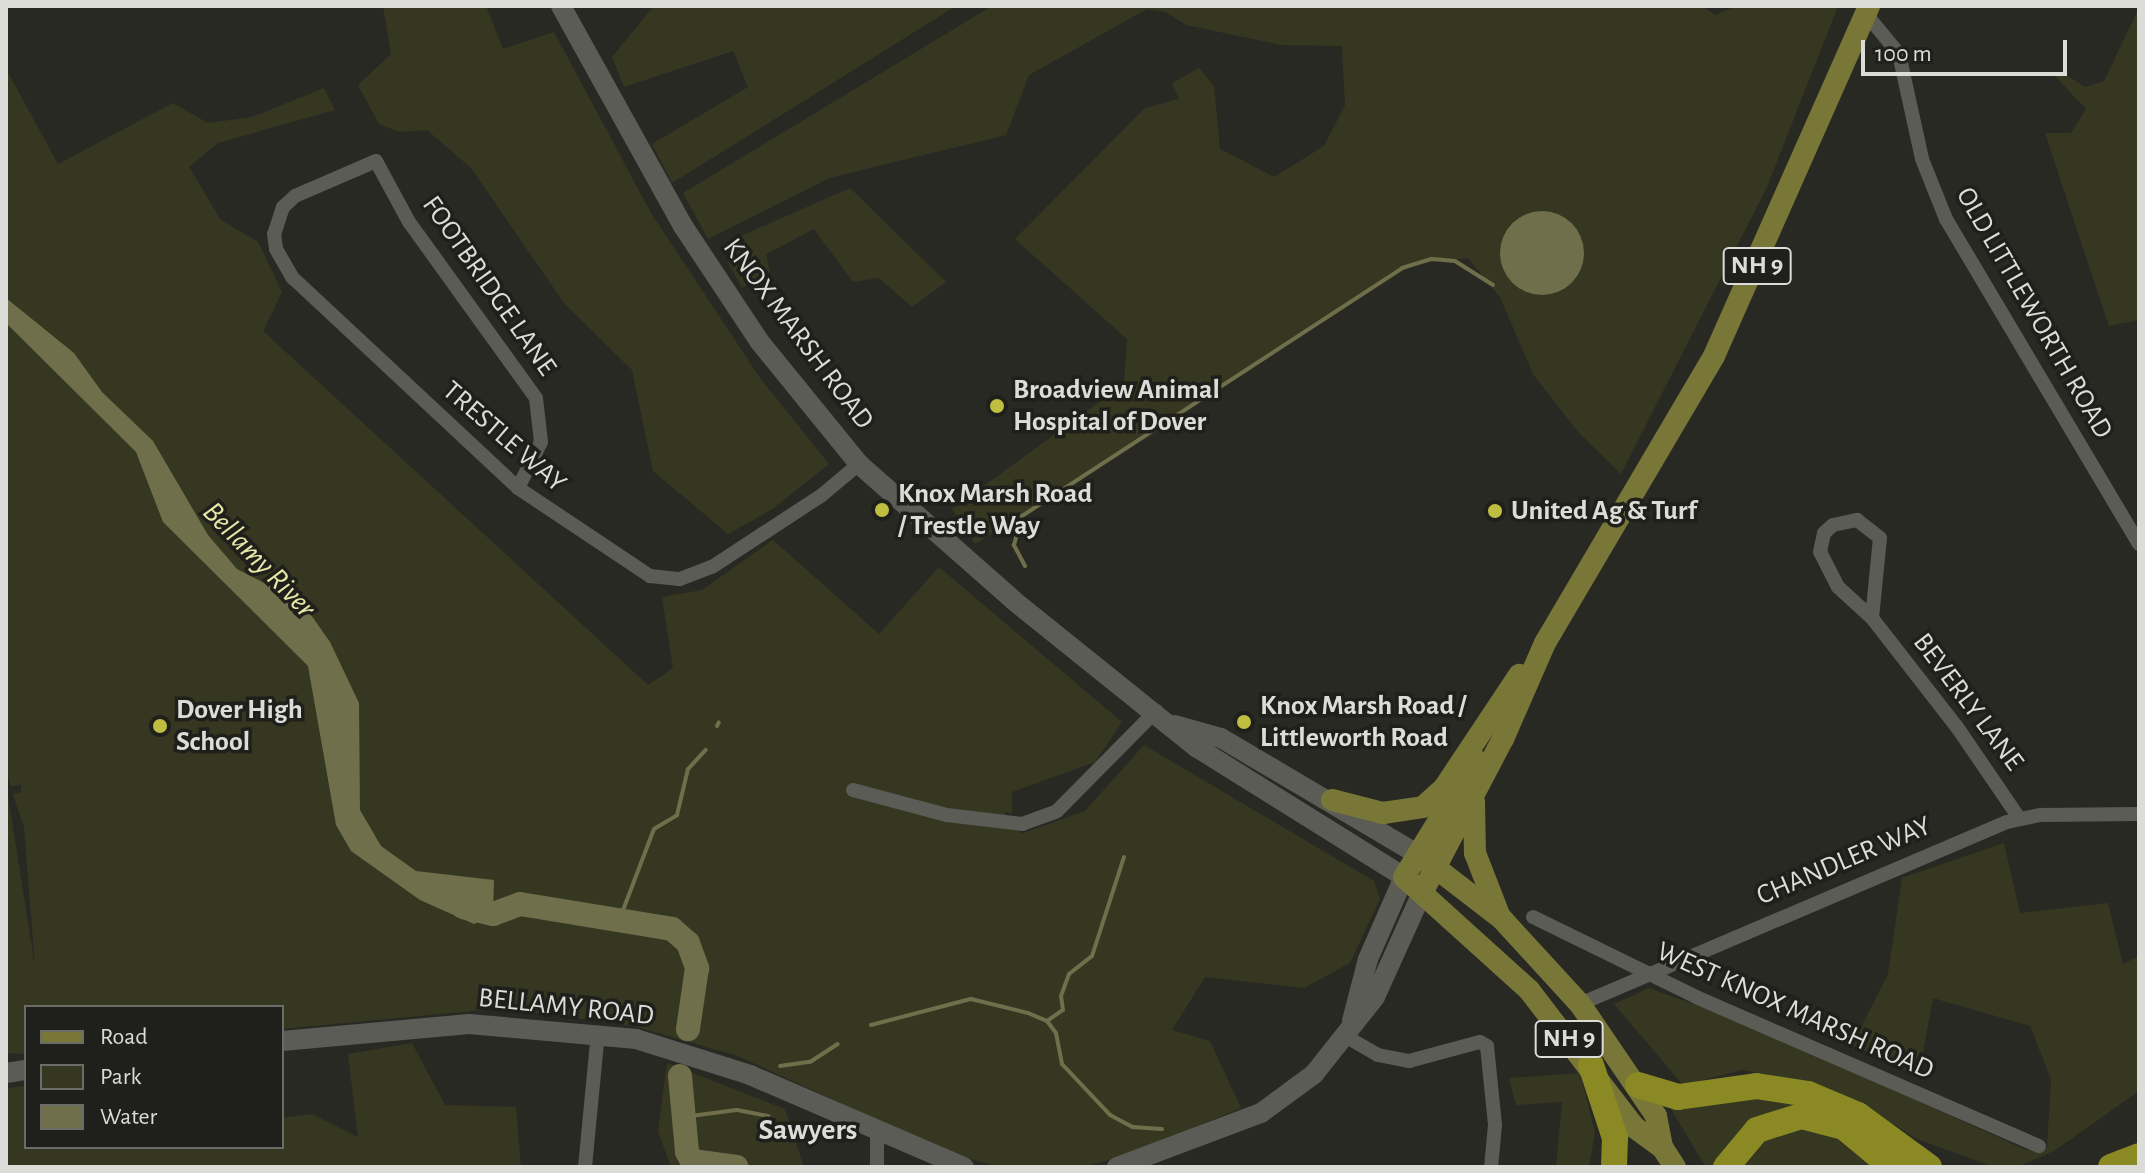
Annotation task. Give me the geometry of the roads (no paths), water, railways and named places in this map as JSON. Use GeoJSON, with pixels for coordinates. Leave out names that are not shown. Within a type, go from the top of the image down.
{"type":"FeatureCollection","features":[{"type":"Feature","properties":{"kind":"highway"},"geometry":{"type":"LineString","coordinates":[[1591,1065],[1615,1138],[1614,1167]]}},
{"type":"Feature","properties":{"kind":"highway"},"geometry":{"type":"LineString","coordinates":[[1638,1085],[1678,1097],[1756,1086],[1808,1094],[1858,1115],[1929,1167]]}},
{"type":"Feature","properties":{"kind":"highway"},"geometry":{"type":"LineString","coordinates":[[1726,1167],[1757,1130],[1801,1116],[1844,1127],[1892,1167]]}},
{"type":"Feature","properties":{"kind":"highway"},"geometry":{"type":"LineString","coordinates":[[2111,1167],[2139,1156]]}},
{"type":"Feature","properties":{"kind":"main road","name":"KNOX MARSH ROAD"},"geometry":{"type":"LineString","coordinates":[[561,6],[683,226],[759,341],[859,464],[1013,600],[1233,771],[1404,877],[1496,956],[1591,1065],[1634,1127],[1662,1147],[1675,1167]]}},
{"type":"Feature","properties":{"kind":"main road","name":"NH 9"},"geometry":{"type":"LineString","coordinates":[[1404,877],[1426,860],[1476,790],[1545,643],[1629,510],[1714,356],[1867,10]]}},
{"type":"Feature","properties":{"kind":"main road"},"geometry":{"type":"LineString","coordinates":[[1332,800],[1383,813],[1423,807],[1444,788],[1507,689],[1545,643]]}},
{"type":"Feature","properties":{"kind":"main road","name":"NH 9"},"geometry":{"type":"LineString","coordinates":[[1422,893],[1426,860],[1512,711]]}},
{"type":"Feature","properties":{"kind":"main road","name":"KNOX MARSH ROAD"},"geometry":{"type":"LineString","coordinates":[[1175,725],[1221,738],[1332,800],[1426,860],[1502,919],[1580,1004],[1638,1085],[1656,1116],[1662,1147]]}},
{"type":"Feature","properties":{"kind":"main road","name":"NH 9"},"geometry":{"type":"LineString","coordinates":[[1476,790],[1475,853],[1502,919]]}},
{"type":"Feature","properties":{"kind":"main road"},"geometry":{"type":"LineString","coordinates":[[1348,1029],[1368,959],[1404,877]]}},
{"type":"Feature","properties":{"kind":"main road"},"geometry":{"type":"LineString","coordinates":[[1117,1167],[1278,1103],[1314,1074],[1375,997],[1422,893]]}},
{"type":"Feature","properties":{"kind":"main road","name":"BELLAMY ROAD"},"geometry":{"type":"LineString","coordinates":[[284,1041],[440,1024],[598,1033],[665,1046],[750,1075],[877,1133],[964,1167]]}},
{"type":"Feature","properties":{"kind":"street","name":"OLD LITTLEWORTH ROAD"},"geometry":{"type":"LineString","coordinates":[[1867,10],[1899,54],[1916,136],[1946,219],[2139,544]]}},
{"type":"Feature","properties":{"kind":"street","name":"TRESTLE WAY"},"geometry":{"type":"LineString","coordinates":[[376,161],[295,196],[275,222],[276,249],[293,278],[518,488],[634,569],[664,580],[680,579],[712,567],[808,505],[859,464]]}},
{"type":"Feature","properties":{"kind":"street","name":"FOOTBRIDGE LANE"},"geometry":{"type":"LineString","coordinates":[[376,161],[427,249],[536,398],[544,429],[541,442],[518,488]]}},
{"type":"Feature","properties":{"kind":"street","name":"BEVERLY LANE"},"geometry":{"type":"LineString","coordinates":[[1872,618],[1880,538],[1865,522],[1845,521],[1824,533],[1820,552],[1838,587],[1872,618],[1957,727],[2019,818]]}},
{"type":"Feature","properties":{"kind":"street"},"geometry":{"type":"LineString","coordinates":[[853,790],[947,815],[1022,824],[1057,811],[1156,711]]}},
{"type":"Feature","properties":{"kind":"street","name":"CHANDLER WAY"},"geometry":{"type":"LineString","coordinates":[[1580,1004],[1643,973],[2019,818],[2139,814]]}},
{"type":"Feature","properties":{"kind":"street","name":"WEST KNOX MARSH ROAD"},"geometry":{"type":"LineString","coordinates":[[1533,917],[1643,973],[2039,1146]]}},
{"type":"Feature","properties":{"kind":"street"},"geometry":{"type":"LineString","coordinates":[[1348,1029],[1378,1055],[1409,1061],[1480,1042],[1487,1046],[1495,1125],[1491,1167]]}},
{"type":"Feature","properties":{"kind":"street"},"geometry":{"type":"LineString","coordinates":[[585,1167],[598,1033]]}},
{"type":"Feature","properties":{"kind":"street"},"geometry":{"type":"LineString","coordinates":[[877,1133],[877,1167]]}},
{"type":"Feature","properties":{"kind":"water"},"geometry":{"type":"Polygon","coordinates":[[[1542,211],[1558,214],[1572,223],[1581,237],[1584,253],[1581,269],[1572,283],[1558,292],[1542,295],[1526,292],[1512,283],[1503,269],[1500,253],[1503,237],[1512,223],[1526,214],[1542,211]]]}},
{"type":"Feature","properties":{"kind":"water"},"geometry":{"type":"Polygon","coordinates":[[[6,298],[74,353],[102,392],[153,441],[208,535],[237,569],[302,602],[330,642],[359,703],[360,810],[381,846],[416,871],[494,880],[493,914],[474,924],[420,900],[351,851],[336,825],[308,666],[163,522],[136,452],[6,323],[6,298]]]}},
{"type":"Feature","properties":{"kind":"waterway"},"geometry":{"type":"LineString","coordinates":[[1025,566],[1014,545],[1022,516],[1402,268],[1432,259],[1455,261],[1493,285]]}},
{"type":"Feature","properties":{"kind":"waterway"},"geometry":{"type":"LineString","coordinates":[[717,726],[719,722]]}},
{"type":"Feature","properties":{"kind":"waterway"},"geometry":{"type":"LineString","coordinates":[[620,918],[654,829],[677,815],[688,769],[706,750]]}},
{"type":"Feature","properties":{"kind":"waterway"},"geometry":{"type":"LineString","coordinates":[[1047,1021],[1063,1010],[1061,996],[1069,974],[1092,956],[1124,857]]}},
{"type":"Feature","properties":{"kind":"waterway","name":"Bellamy River"},"geometry":{"type":"LineString","coordinates":[[463,907],[493,914],[520,904],[672,929],[688,943],[697,968],[688,1029]]}},
{"type":"Feature","properties":{"kind":"waterway"},"geometry":{"type":"LineString","coordinates":[[871,1025],[971,999],[1028,1013],[1047,1021],[1056,1033],[1062,1064],[1110,1115],[1133,1127],[1162,1129]]}},
{"type":"Feature","properties":{"kind":"waterway"},"geometry":{"type":"LineString","coordinates":[[780,1066],[810,1062],[838,1044]]}},
{"type":"Feature","properties":{"kind":"waterway","name":"Bellamy River"},"geometry":{"type":"LineString","coordinates":[[680,1076],[687,1152],[692,1161],[737,1167]]}},
{"type":"Feature","properties":{"kind":"waterway"},"geometry":{"type":"LineString","coordinates":[[683,1117],[737,1110],[768,1116]]}},
{"type":"Feature","properties":{"kind":"place","name":"Broadview Animal Hospital of Dover"},"geometry":{"type":"Point","coordinates":[997,406]}},
{"type":"Feature","properties":{"kind":"place","name":"Knox Marsh Road / Trestle Way"},"geometry":{"type":"Point","coordinates":[882,510]}},
{"type":"Feature","properties":{"kind":"place","name":"United Ag & Turf"},"geometry":{"type":"Point","coordinates":[1495,511]}},
{"type":"Feature","properties":{"kind":"place","name":"Knox Marsh Road / Littleworth Road"},"geometry":{"type":"Point","coordinates":[1244,722]}},
{"type":"Feature","properties":{"kind":"place","name":"Dover High School"},"geometry":{"type":"Point","coordinates":[160,726]}},
{"type":"Feature","properties":{"kind":"district","name":"Sawyers"},"geometry":{"type":"Point","coordinates":[808,1130]}}]}
